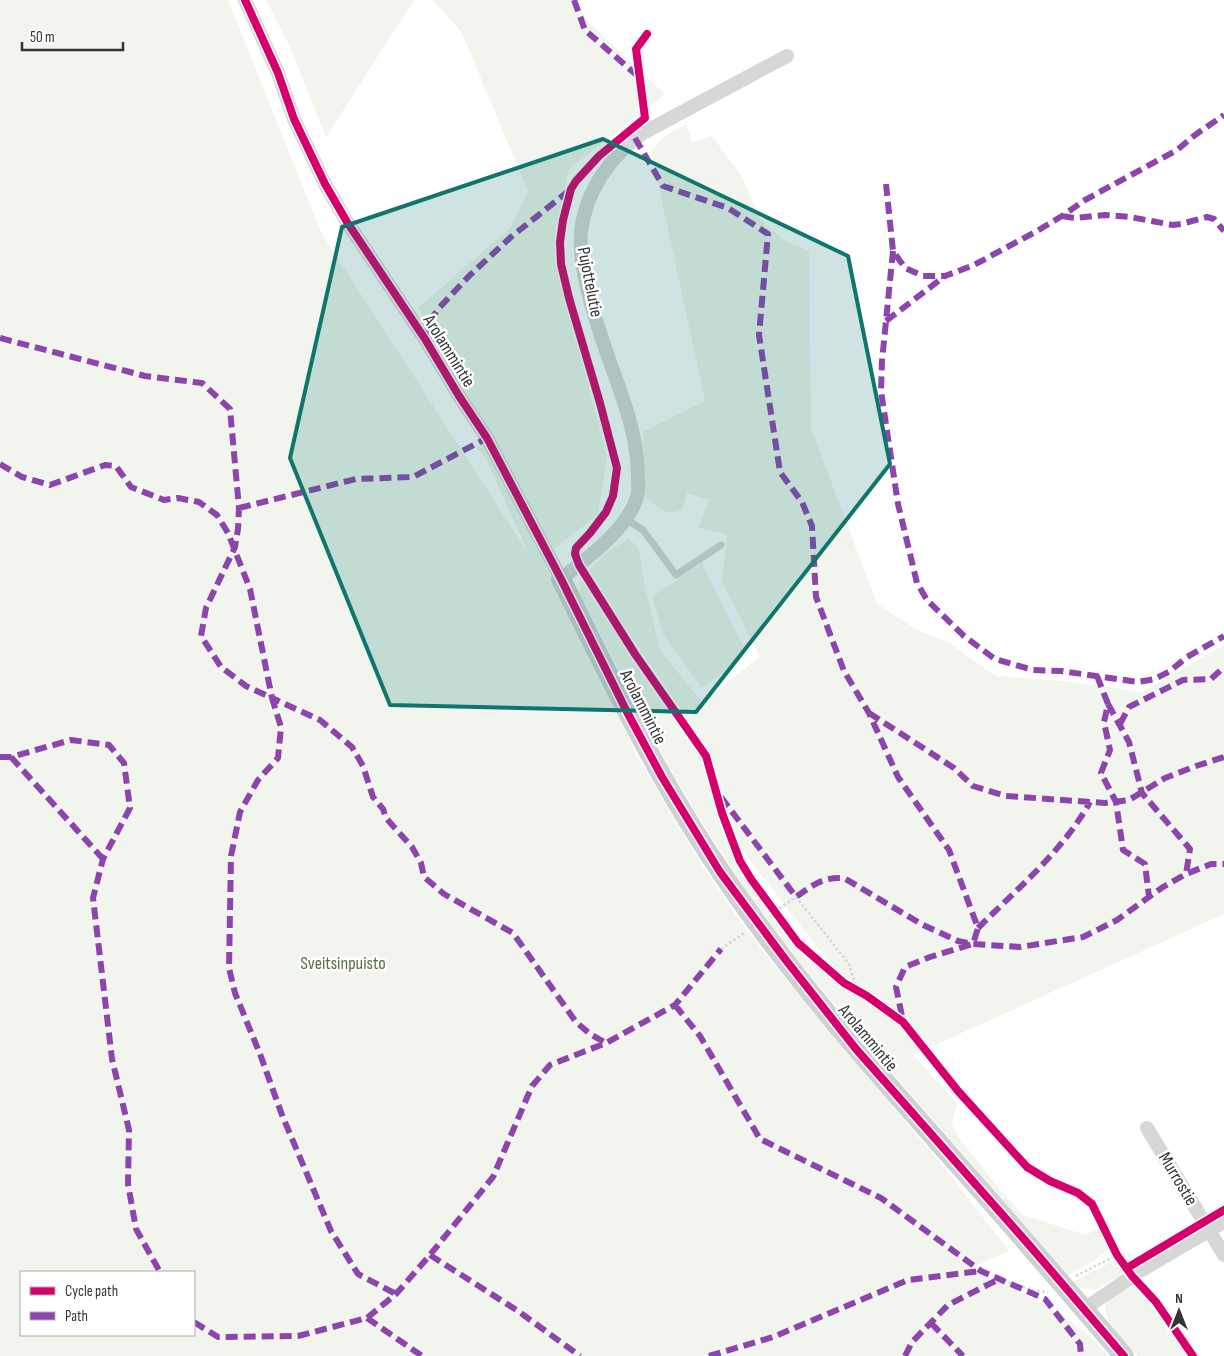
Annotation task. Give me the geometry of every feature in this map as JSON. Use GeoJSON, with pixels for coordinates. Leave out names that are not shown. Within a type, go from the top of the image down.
{"type":"FeatureCollection","features":[{"type":"Feature","properties":{"kind":"street","name":"Arolammintie"},"geometry":{"type":"LineString","coordinates":[[245,0],[278,73],[294,119],[324,184],[487,438],[561,579],[627,712],[662,776],[720,872],[785,960],[856,1049],[1030,1246],[1124,1356]]}},
{"type":"Feature","properties":{"kind":"street","name":"Pujottelutie"},"geometry":{"type":"LineString","coordinates":[[561,579],[590,557],[626,519],[633,508],[638,493],[638,459],[629,416],[603,342],[586,281],[581,249],[581,232],[586,209],[594,188],[607,166],[635,138],[787,56]]}},
{"type":"Feature","properties":{"kind":"street","name":"Murrostie"},"geometry":{"type":"LineString","coordinates":[[1147,1128],[1224,1255]]}},
{"type":"Feature","properties":{"kind":"street"},"geometry":{"type":"LineString","coordinates":[[1084,1309],[1132,1276],[1224,1222]]}},
{"type":"Feature","properties":{"kind":"lane"},"geometry":{"type":"LineString","coordinates":[[626,519],[643,530],[676,575],[721,545]]}},
{"type":"Feature","properties":{"kind":"path"},"geometry":{"type":"LineString","coordinates":[[796,896],[849,964],[854,989],[867,996]]}},
{"type":"Feature","properties":{"kind":"path"},"geometry":{"type":"LineString","coordinates":[[768,901],[779,916]]}},
{"type":"Feature","properties":{"kind":"path"},"geometry":{"type":"LineString","coordinates":[[1113,1246],[1132,1276]]}},
{"type":"Feature","properties":{"kind":"path"},"geometry":{"type":"LineString","coordinates":[[999,1279],[1033,1290],[1050,1292],[1063,1286],[1074,1277],[1117,1255]]}},
{"type":"Feature","properties":{"kind":"highlighted area"},"geometry":{"type":"Polygon","coordinates":[[[603,139],[848,256],[890,464],[696,712],[390,705],[290,458],[342,227],[603,139]]]}},
{"type":"Feature","properties":{"kind":"green space","name":"Sveitsinpuisto"},"geometry":{"type":"Polygon","coordinates":[[[0,0],[228,0],[322,234],[528,553],[486,458],[475,447],[483,444],[489,453],[592,660],[637,756],[696,856],[737,917],[773,964],[950,1175],[1009,1251],[971,1268],[1026,1295],[1062,1316],[1095,1341],[1108,1356],[0,1356],[0,0]]]}},
{"type":"Feature","properties":{"kind":"green space"},"geometry":{"type":"Polygon","coordinates":[[[266,0],[414,0],[326,137],[291,49],[266,0]]]}},
{"type":"Feature","properties":{"kind":"green space"},"geometry":{"type":"Polygon","coordinates":[[[433,0],[576,0],[588,22],[665,94],[568,170],[554,254],[607,456],[598,515],[554,549],[418,308],[511,227],[528,191],[462,33],[433,0]]]}},
{"type":"Feature","properties":{"kind":"green space"},"geometry":{"type":"Polygon","coordinates":[[[686,124],[692,142],[712,136],[741,175],[761,220],[782,239],[809,251],[811,428],[877,604],[919,631],[946,641],[996,676],[1073,682],[1142,692],[1224,645],[1224,914],[913,1055],[957,1103],[952,1123],[957,1135],[996,1185],[1023,1215],[1086,1235],[1097,1229],[1109,1249],[1092,1262],[1068,1275],[878,1056],[798,960],[753,902],[684,793],[651,734],[580,594],[580,581],[583,579],[640,669],[687,734],[703,762],[733,853],[765,909],[810,959],[844,987],[859,995],[813,942],[742,849],[728,816],[711,754],[593,580],[589,570],[609,551],[628,539],[634,543],[640,553],[642,573],[660,650],[702,702],[760,657],[722,582],[727,534],[698,528],[709,500],[687,493],[682,510],[668,513],[646,498],[643,432],[705,401],[651,151],[664,137],[686,124]]]}},
{"type":"Feature","properties":{"kind":"green space"},"geometry":{"type":"Polygon","coordinates":[[[702,563],[748,655],[702,688],[664,636],[652,597],[702,563]]]}},
{"type":"Feature","properties":{"kind":"green space"},"geometry":{"type":"Polygon","coordinates":[[[1113,1261],[1118,1263],[1124,1273],[1095,1290],[1080,1288],[1074,1281],[1113,1261]]]}},
{"type":"Feature","properties":{"kind":"green space"},"geometry":{"type":"Polygon","coordinates":[[[1131,1283],[1172,1330],[1189,1356],[1138,1356],[1120,1337],[1109,1321],[1106,1306],[1114,1294],[1131,1283]]]}},
{"type":"Feature","properties":{"kind":"marked path"},"geometry":{"type":"LineString","coordinates":[[574,0],[585,30],[640,78]]}},
{"type":"Feature","properties":{"kind":"marked path"},"geometry":{"type":"LineString","coordinates":[[886,184],[893,251],[905,268],[923,276],[945,276],[974,265],[1037,231],[1085,200],[1177,150],[1224,115]]}},
{"type":"Feature","properties":{"kind":"marked path"},"geometry":{"type":"LineString","coordinates":[[635,138],[663,186],[728,208],[768,234],[759,335],[780,472],[802,502],[812,526],[816,597],[844,671],[869,713],[898,777],[949,850],[978,928],[973,944],[905,967],[896,987],[903,1021]]}},
{"type":"Feature","properties":{"kind":"marked path"},"geometry":{"type":"LineString","coordinates":[[425,339],[431,319],[469,276],[511,237],[571,189]]}},
{"type":"Feature","properties":{"kind":"marked path"},"geometry":{"type":"LineString","coordinates":[[1062,216],[1074,218],[1105,215],[1130,217],[1173,225],[1207,217],[1214,219],[1224,231]]}},
{"type":"Feature","properties":{"kind":"marked path"},"geometry":{"type":"LineString","coordinates":[[893,251],[882,361],[881,391],[898,504],[917,583],[927,600],[964,636],[995,659],[1033,670],[1061,671],[1138,682],[1155,679],[1170,671],[1187,657],[1224,636]]}},
{"type":"Feature","properties":{"kind":"marked path"},"geometry":{"type":"LineString","coordinates":[[886,321],[945,276]]}},
{"type":"Feature","properties":{"kind":"marked path"},"geometry":{"type":"LineString","coordinates":[[0,338],[145,376],[202,383],[230,409],[239,508],[238,529],[235,547],[206,608],[201,636],[221,667],[246,686],[272,698],[281,727],[278,758],[258,780],[240,812],[231,856],[229,968],[235,993],[282,1115],[331,1231],[358,1274],[396,1294]]}},
{"type":"Feature","properties":{"kind":"marked path"},"geometry":{"type":"LineString","coordinates":[[239,508],[356,479],[413,477],[487,438]]}},
{"type":"Feature","properties":{"kind":"marked path"},"geometry":{"type":"LineString","coordinates":[[0,464],[22,477],[50,485],[105,465],[116,466],[131,487],[164,500],[178,498],[199,502],[217,515],[228,533],[250,589],[272,698],[320,720],[352,747],[363,766],[373,797],[383,809],[386,818],[412,847],[421,863],[424,877],[444,894],[513,933],[576,1022],[590,1034],[606,1043]]}},
{"type":"Feature","properties":{"kind":"marked path"},"geometry":{"type":"LineString","coordinates":[[1120,724],[1129,707],[1183,680],[1211,679],[1224,667]]}},
{"type":"Feature","properties":{"kind":"marked path"},"geometry":{"type":"LineString","coordinates":[[1097,676],[1108,704],[1104,722],[1110,750],[1101,773],[1116,802],[1123,850],[1145,864],[1149,897]]}},
{"type":"Feature","properties":{"kind":"marked path"},"geometry":{"type":"LineString","coordinates":[[1108,704],[1129,742],[1142,793],[1190,849],[1186,874]]}},
{"type":"Feature","properties":{"kind":"marked path"},"geometry":{"type":"LineString","coordinates":[[869,713],[954,768],[973,786],[1006,796],[1105,803],[1129,800],[1165,778],[1224,757]]}},
{"type":"Feature","properties":{"kind":"marked path"},"geometry":{"type":"LineString","coordinates":[[0,757],[11,757],[71,740],[109,745],[124,763],[130,808],[103,859],[93,898],[112,1059],[129,1130],[128,1184],[136,1229],[159,1271]]}},
{"type":"Feature","properties":{"kind":"marked path"},"geometry":{"type":"LineString","coordinates":[[11,757],[103,859]]}},
{"type":"Feature","properties":{"kind":"marked path"},"geometry":{"type":"LineString","coordinates":[[721,797],[796,897],[824,880],[844,878],[923,925],[958,941],[973,944],[1020,947],[1083,937],[1117,920],[1163,887],[1186,874],[1211,864],[1224,864]]}},
{"type":"Feature","properties":{"kind":"marked path"},"geometry":{"type":"LineString","coordinates":[[978,928],[1053,853],[1067,837],[1090,802]]}},
{"type":"Feature","properties":{"kind":"marked path"},"geometry":{"type":"LineString","coordinates":[[195,1323],[218,1337],[298,1336],[367,1318],[396,1294],[493,1177],[532,1086],[550,1065],[606,1043],[675,1005],[721,949]]}},
{"type":"Feature","properties":{"kind":"marked path"},"geometry":{"type":"LineString","coordinates":[[675,1005],[700,1036],[760,1139],[881,1198],[981,1271],[1045,1299],[1080,1344],[1081,1356]]}},
{"type":"Feature","properties":{"kind":"marked path"},"geometry":{"type":"LineString","coordinates":[[430,1255],[518,1311],[580,1356]]}},
{"type":"Feature","properties":{"kind":"marked path"},"geometry":{"type":"LineString","coordinates":[[709,1356],[773,1337],[908,1280],[981,1271]]}},
{"type":"Feature","properties":{"kind":"marked path"},"geometry":{"type":"LineString","coordinates":[[905,1356],[912,1342],[948,1305],[999,1279]]}},
{"type":"Feature","properties":{"kind":"marked path"},"geometry":{"type":"LineString","coordinates":[[367,1318],[422,1356]]}},
{"type":"Feature","properties":{"kind":"marked path"},"geometry":{"type":"LineString","coordinates":[[931,1323],[963,1356]]}},
{"type":"Feature","properties":{"kind":"cycle path"},"geometry":{"type":"LineString","coordinates":[[245,0],[278,73],[294,119],[325,184],[347,222],[425,339],[487,438],[561,579],[627,712],[662,777],[720,872],[856,1049],[1030,1246],[1124,1356]]}},
{"type":"Feature","properties":{"kind":"cycle path"},"geometry":{"type":"LineString","coordinates":[[647,34],[636,49],[645,118],[599,156],[576,181],[571,189],[563,220],[560,242],[561,264],[569,298],[617,468],[613,496],[606,512],[576,548],[575,554],[579,565],[635,654],[706,756],[722,813],[740,861],[798,943],[844,983],[867,996],[903,1022],[958,1091],[1027,1167],[1050,1181],[1078,1193],[1092,1204],[1117,1255],[1132,1276],[1156,1302],[1193,1356]]}},
{"type":"Feature","properties":{"kind":"cycle path"},"geometry":{"type":"LineString","coordinates":[[1127,1268],[1224,1210]]}}]}
